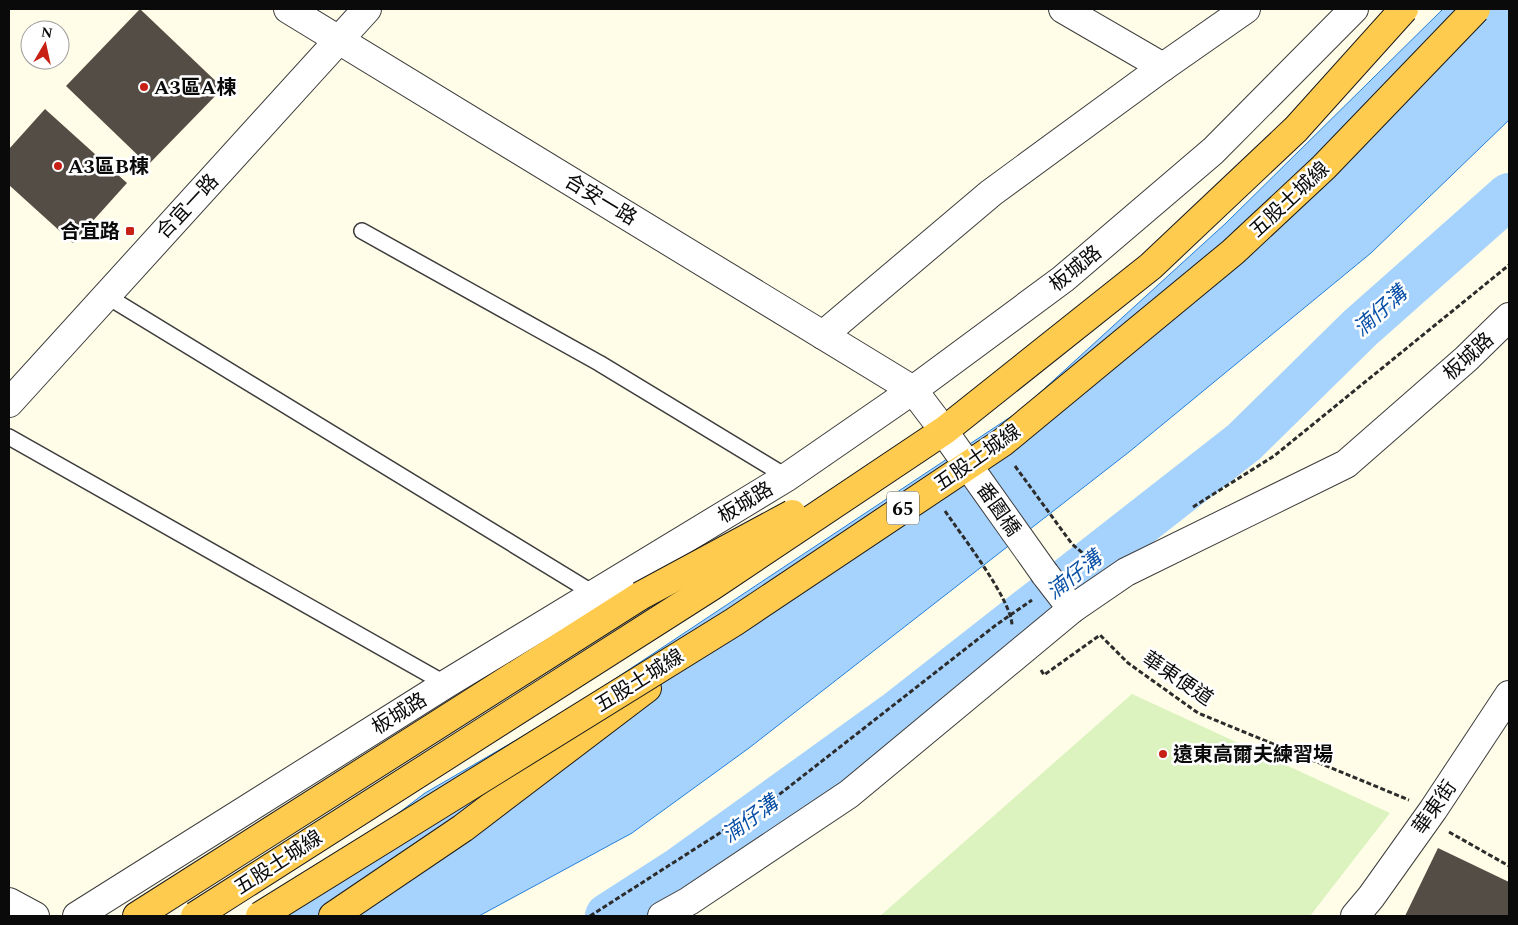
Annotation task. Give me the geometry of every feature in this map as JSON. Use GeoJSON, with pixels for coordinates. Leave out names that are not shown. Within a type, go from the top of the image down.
{"type":"FeatureCollection","features":[{"type":"Feature","properties":{"kind":"highway","name":"五股土城線"},"geometry":{"type":"LineString","coordinates":[[196,916],[712,586],[940,425],[1151,266],[1296,129],[1404,9]]}},
{"type":"Feature","properties":{"kind":"highway","name":"五股土城線"},"geometry":{"type":"LineString","coordinates":[[260,916],[734,622],[1003,442],[1233,252],[1324,167],[1476,9]]}},
{"type":"Feature","properties":{"kind":"highway"},"geometry":{"type":"LineString","coordinates":[[137,916],[640,596],[940,425]]}},
{"type":"Feature","properties":{"kind":"highway"},"geometry":{"type":"LineString","coordinates":[[333,916],[463,828],[734,622]]}},
{"type":"Feature","properties":{"kind":"street","name":"合安一路"},"geometry":{"type":"LineString","coordinates":[[288,9],[913,390]]}},
{"type":"Feature","properties":{"kind":"street","name":"合宜一路"},"geometry":{"type":"LineString","coordinates":[[9,403],[105,295],[367,9]]}},
{"type":"Feature","properties":{"kind":"street"},"geometry":{"type":"LineString","coordinates":[[1063,9],[1163,67]]}},
{"type":"Feature","properties":{"kind":"street"},"geometry":{"type":"LineString","coordinates":[[823,335],[991,193],[1163,67],[1246,9]]}},
{"type":"Feature","properties":{"kind":"street","name":"板城路"},"geometry":{"type":"LineString","coordinates":[[77,916],[593,593],[787,477],[913,390],[1063,279],[1214,151],[1354,9]]}},
{"type":"Feature","properties":{"kind":"street","name":"板城路"},"geometry":{"type":"LineString","coordinates":[[662,916],[849,794],[1072,609],[1126,572],[1346,464],[1466,359],[1509,317]]}},
{"type":"Feature","properties":{"kind":"street","name":"番園橋"},"geometry":{"type":"LineString","coordinates":[[913,390],[1072,609]]}},
{"type":"Feature","properties":{"kind":"street","name":"華東街"},"geometry":{"type":"LineString","coordinates":[[1355,916],[1371,897],[1429,814],[1509,695]]}},
{"type":"Feature","properties":{"kind":"street"},"geometry":{"type":"LineString","coordinates":[[9,902],[35,916]]}},
{"type":"Feature","properties":{"kind":"lane"},"geometry":{"type":"LineString","coordinates":[[362,231],[599,363],[787,477]]}},
{"type":"Feature","properties":{"kind":"lane"},"geometry":{"type":"LineString","coordinates":[[105,295],[593,593]]}},
{"type":"Feature","properties":{"kind":"lane"},"geometry":{"type":"LineString","coordinates":[[9,437],[446,684]]}},
{"type":"Feature","properties":{"kind":"path"},"geometry":{"type":"LineString","coordinates":[[1010,458],[1072,544],[1086,556]]}},
{"type":"Feature","properties":{"kind":"path","name":"華東便道"},"geometry":{"type":"LineString","coordinates":[[942,506],[999,592],[1012,615],[1012,628],[1044,675],[1100,635],[1128,663],[1198,713],[1429,814]]}},
{"type":"Feature","properties":{"kind":"path"},"geometry":{"type":"LineString","coordinates":[[1429,814],[1509,866]]}},
{"type":"Feature","properties":{"kind":"green space","name":"遠東高爾夫練習場"},"geometry":{"type":"Polygon","coordinates":[[[1132,694],[1390,813],[1310,916],[880,916],[1132,694]]]}},
{"type":"Feature","properties":{"kind":"water"},"geometry":{"type":"Polygon","coordinates":[[[1443,9],[1509,9],[1509,120],[1371,253],[1129,452],[749,748],[632,833],[479,916],[262,916],[425,793],[568,710],[1021,410],[1226,223],[1443,9]]]}},
{"type":"Feature","properties":{"kind":"building","name":"A3區A棟"},"geometry":{"type":"Polygon","coordinates":[[[140,9],[223,88],[148,165],[66,86],[140,9]]]}},
{"type":"Feature","properties":{"kind":"building","name":"A3區B棟"},"geometry":{"type":"Polygon","coordinates":[[[45,109],[127,183],[73,243],[9,185],[9,149],[45,109]]]}},
{"type":"Feature","properties":{"kind":"building"},"geometry":{"type":"Polygon","coordinates":[[[1438,848],[1509,882],[1509,916],[1405,916],[1438,848]]]}},
{"type":"Feature","properties":{"kind":"waterway","name":"湳仔溝"},"geometry":{"type":"LineString","coordinates":[[608,916],[681,869],[895,715],[1244,442],[1360,328],[1509,196]]}},
{"type":"Feature","properties":{"kind":"place","name":"A3區A棟"},"geometry":{"type":"Point","coordinates":[144,87]}},
{"type":"Feature","properties":{"kind":"place","name":"A3區B棟"},"geometry":{"type":"Point","coordinates":[58,166]}},
{"type":"Feature","properties":{"kind":"place","name":"合宜路"},"geometry":{"type":"Point","coordinates":[130,231]}},
{"type":"Feature","properties":{"kind":"place","name":"遠東高爾夫練習場"},"geometry":{"type":"Point","coordinates":[1163,754]}}]}
